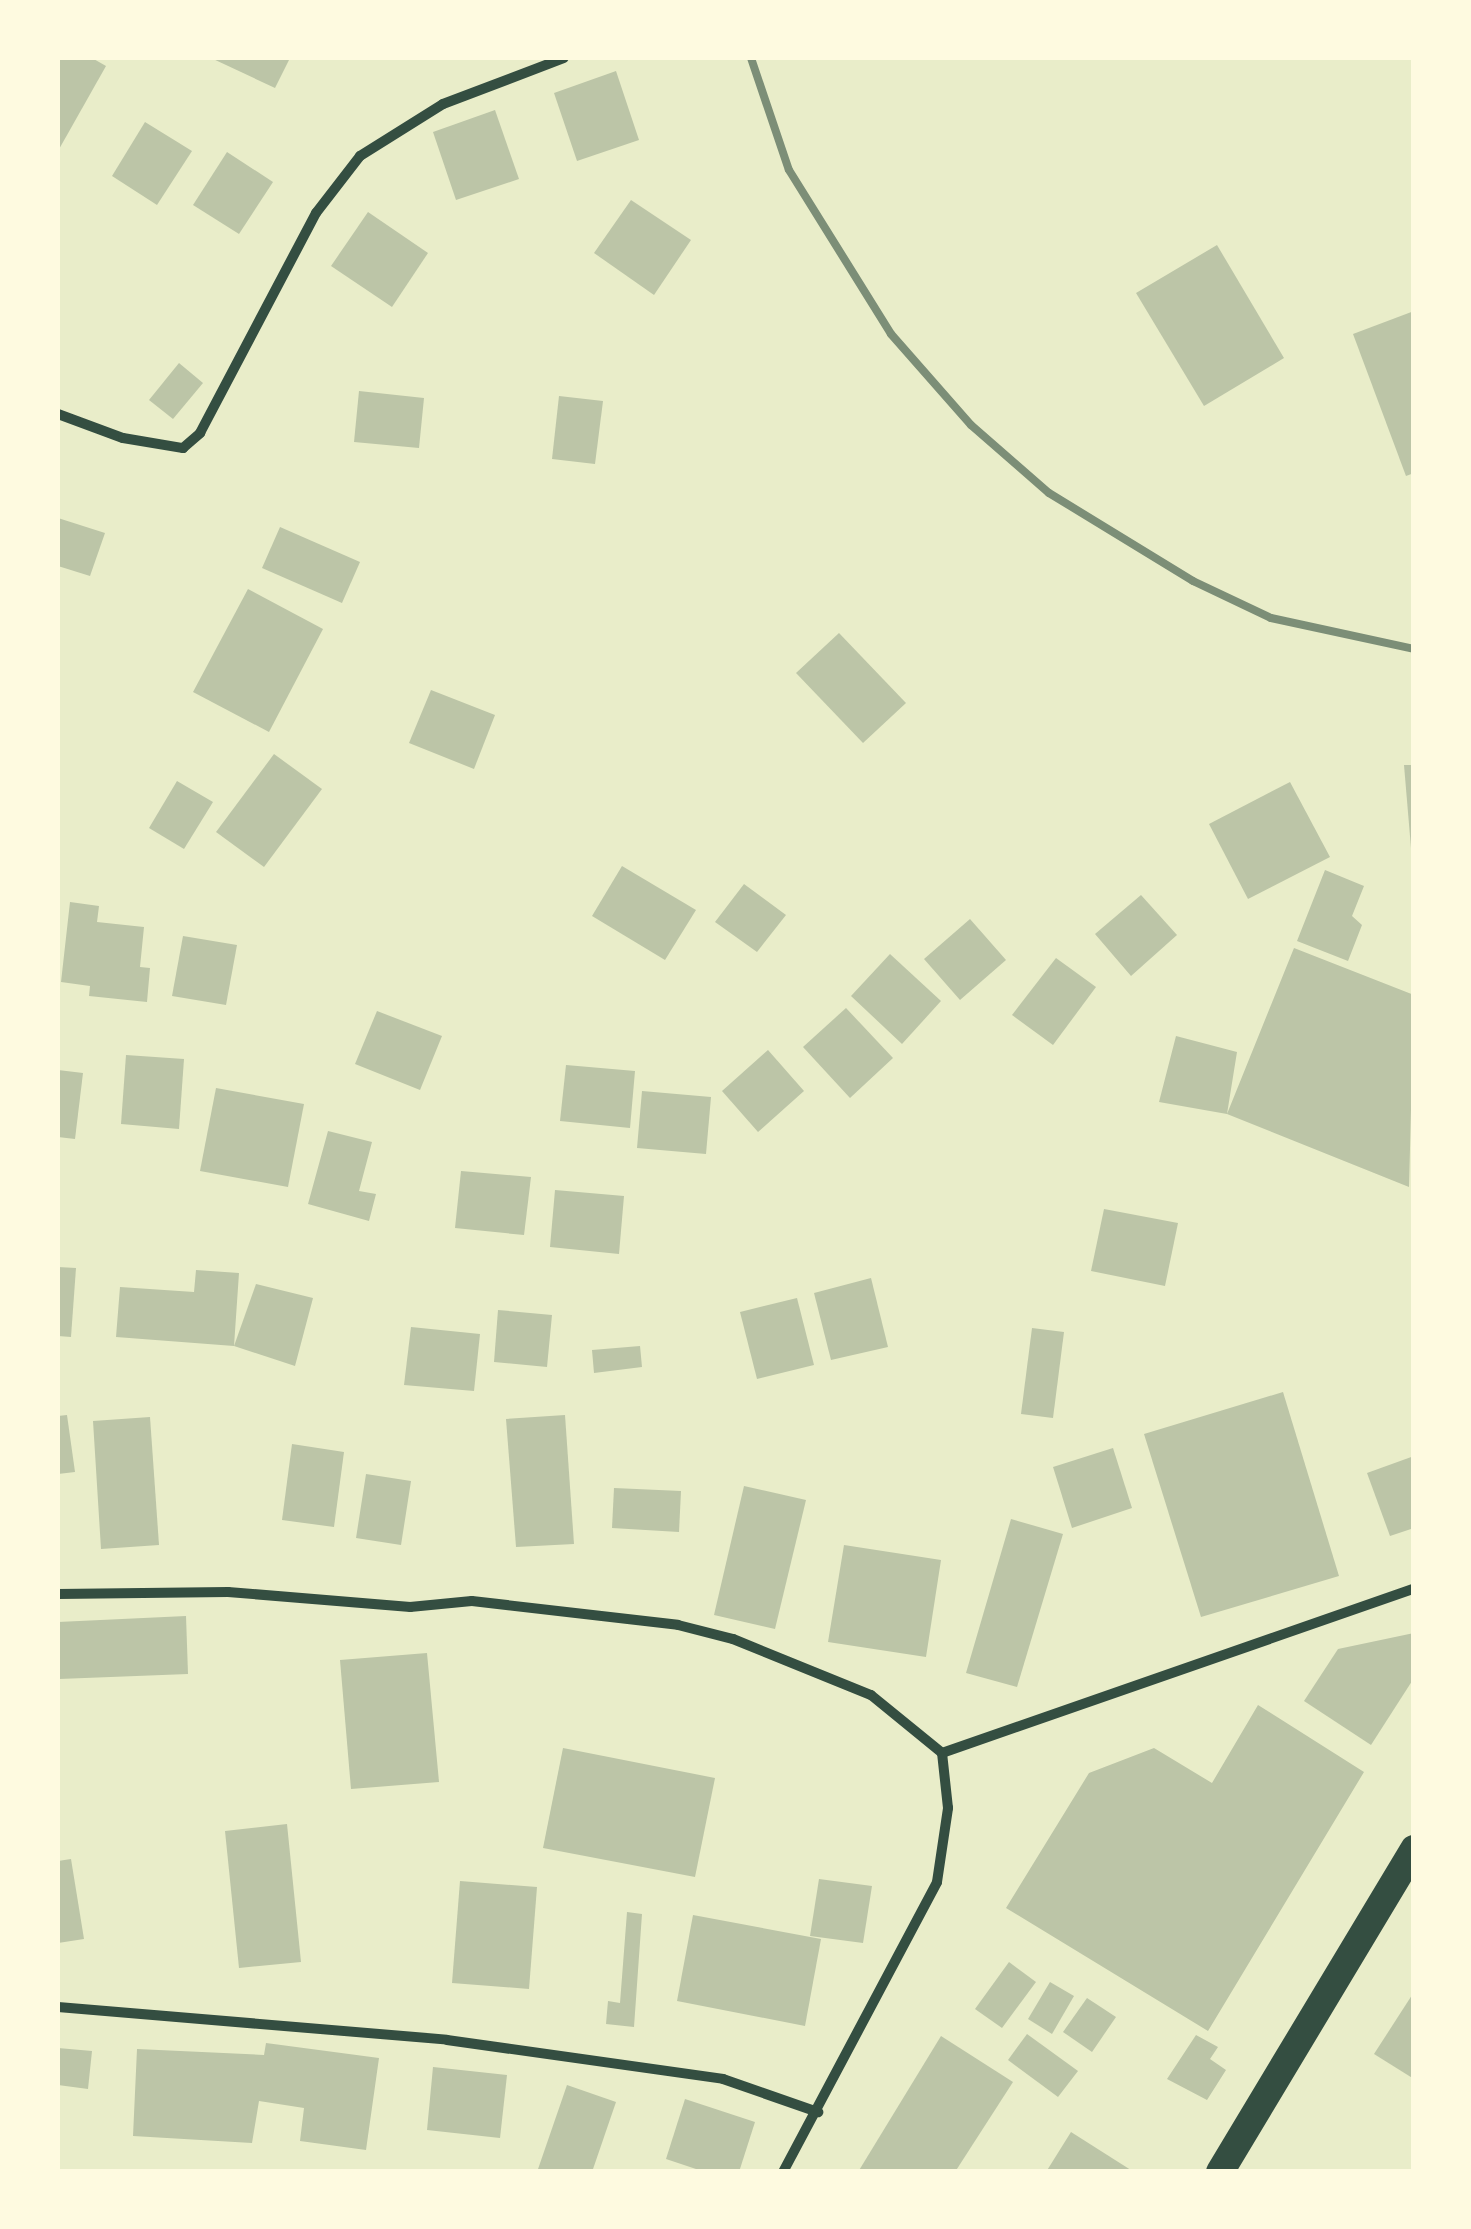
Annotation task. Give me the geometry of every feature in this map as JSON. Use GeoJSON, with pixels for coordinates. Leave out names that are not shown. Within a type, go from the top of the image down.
{"type":"FeatureCollection","features":[{"type":"Feature","properties":{"kind":"highway"},"geometry":{"type":"LineString","coordinates":[[1220,2172],[1414,1849]]}},
{"type":"Feature","properties":{"kind":"street"},"geometry":{"type":"LineString","coordinates":[[58,414],[123,438],[183,448],[200,433],[316,213],[360,156],[442,104],[564,58]]}},
{"type":"Feature","properties":{"kind":"street"},"geometry":{"type":"LineString","coordinates":[[942,1754],[1414,1589]]}},
{"type":"Feature","properties":{"kind":"street"},"geometry":{"type":"LineString","coordinates":[[58,1594],[228,1592],[410,1607],[472,1601],[678,1626],[733,1638],[871,1694],[942,1754],[948,1824],[938,1882],[783,2172]]}},
{"type":"Feature","properties":{"kind":"street"},"geometry":{"type":"LineString","coordinates":[[58,2007],[447,2040],[723,2078],[818,2112]]}},
{"type":"Feature","properties":{"kind":"building"},"geometry":{"type":"Polygon","coordinates":[[[58,58],[92,58],[106,66],[58,151],[58,58]]]}},
{"type":"Feature","properties":{"kind":"building"},"geometry":{"type":"Polygon","coordinates":[[[211,58],[290,58],[275,88],[211,58]]]}},
{"type":"Feature","properties":{"kind":"building"},"geometry":{"type":"Polygon","coordinates":[[[616,71],[639,140],[577,161],[554,93],[616,71]]]}},
{"type":"Feature","properties":{"kind":"building"},"geometry":{"type":"Polygon","coordinates":[[[495,110],[519,179],[456,200],[433,132],[495,110]]]}},
{"type":"Feature","properties":{"kind":"building"},"geometry":{"type":"Polygon","coordinates":[[[145,122],[192,151],[157,205],[112,176],[145,122]]]}},
{"type":"Feature","properties":{"kind":"building"},"geometry":{"type":"Polygon","coordinates":[[[227,152],[273,182],[239,234],[193,205],[227,152]]]}},
{"type":"Feature","properties":{"kind":"building"},"geometry":{"type":"Polygon","coordinates":[[[631,200],[691,240],[654,295],[594,253],[631,200]]]}},
{"type":"Feature","properties":{"kind":"building"},"geometry":{"type":"Polygon","coordinates":[[[368,212],[428,253],[392,307],[331,266],[368,212]]]}},
{"type":"Feature","properties":{"kind":"building"},"geometry":{"type":"Polygon","coordinates":[[[1217,245],[1284,358],[1204,406],[1136,293],[1217,245]]]}},
{"type":"Feature","properties":{"kind":"building"},"geometry":{"type":"Polygon","coordinates":[[[1414,311],[1414,473],[1406,476],[1353,334],[1414,311]]]}},
{"type":"Feature","properties":{"kind":"building"},"geometry":{"type":"Polygon","coordinates":[[[179,363],[203,383],[173,419],[149,400],[179,363]]]}},
{"type":"Feature","properties":{"kind":"building"},"geometry":{"type":"Polygon","coordinates":[[[359,391],[424,398],[419,448],[354,442],[359,391]]]}},
{"type":"Feature","properties":{"kind":"building"},"geometry":{"type":"Polygon","coordinates":[[[559,396],[603,401],[595,464],[552,459],[559,396]]]}},
{"type":"Feature","properties":{"kind":"building"},"geometry":{"type":"Polygon","coordinates":[[[58,518],[105,533],[90,576],[58,566],[58,518]]]}},
{"type":"Feature","properties":{"kind":"building"},"geometry":{"type":"Polygon","coordinates":[[[280,527],[360,562],[342,603],[262,568],[280,527]]]}},
{"type":"Feature","properties":{"kind":"building"},"geometry":{"type":"Polygon","coordinates":[[[248,589],[323,629],[269,732],[193,692],[248,589]]]}},
{"type":"Feature","properties":{"kind":"building"},"geometry":{"type":"Polygon","coordinates":[[[839,633],[906,703],[863,743],[796,673],[839,633]]]}},
{"type":"Feature","properties":{"kind":"building"},"geometry":{"type":"Polygon","coordinates":[[[431,690],[495,715],[474,769],[409,743],[431,690]]]}},
{"type":"Feature","properties":{"kind":"building"},"geometry":{"type":"Polygon","coordinates":[[[274,754],[322,789],[264,867],[216,832],[274,754]]]}},
{"type":"Feature","properties":{"kind":"building"},"geometry":{"type":"Polygon","coordinates":[[[1404,765],[1414,765],[1414,848],[1411,848],[1404,765]]]}},
{"type":"Feature","properties":{"kind":"building"},"geometry":{"type":"Polygon","coordinates":[[[177,781],[213,802],[184,849],[149,828],[177,781]]]}},
{"type":"Feature","properties":{"kind":"building"},"geometry":{"type":"Polygon","coordinates":[[[1290,782],[1330,857],[1248,899],[1209,824],[1290,782]]]}},
{"type":"Feature","properties":{"kind":"building"},"geometry":{"type":"Polygon","coordinates":[[[622,866],[696,910],[665,960],[592,916],[622,866]]]}},
{"type":"Feature","properties":{"kind":"building"},"geometry":{"type":"Polygon","coordinates":[[[1325,870],[1364,886],[1352,916],[1362,925],[1348,961],[1297,941],[1325,870]]]}},
{"type":"Feature","properties":{"kind":"building"},"geometry":{"type":"Polygon","coordinates":[[[744,884],[786,915],[757,952],[715,922],[744,884]]]}},
{"type":"Feature","properties":{"kind":"building"},"geometry":{"type":"Polygon","coordinates":[[[1141,895],[1177,935],[1131,976],[1095,934],[1141,895]]]}},
{"type":"Feature","properties":{"kind":"building"},"geometry":{"type":"Polygon","coordinates":[[[70,902],[99,906],[97,922],[144,927],[140,967],[150,968],[147,1002],[89,996],[90,986],[61,982],[70,902]]]}},
{"type":"Feature","properties":{"kind":"building"},"geometry":{"type":"Polygon","coordinates":[[[970,919],[1006,960],[960,1000],[924,959],[970,919]]]}},
{"type":"Feature","properties":{"kind":"building"},"geometry":{"type":"Polygon","coordinates":[[[183,936],[237,945],[226,1005],[172,996],[183,936]]]}},
{"type":"Feature","properties":{"kind":"building"},"geometry":{"type":"Polygon","coordinates":[[[1294,948],[1414,995],[1409,1187],[1227,1114],[1294,948]]]}},
{"type":"Feature","properties":{"kind":"building"},"geometry":{"type":"Polygon","coordinates":[[[890,954],[941,1001],[902,1044],[851,996],[890,954]]]}},
{"type":"Feature","properties":{"kind":"building"},"geometry":{"type":"Polygon","coordinates":[[[1056,958],[1096,987],[1053,1045],[1012,1015],[1056,958]]]}},
{"type":"Feature","properties":{"kind":"building"},"geometry":{"type":"Polygon","coordinates":[[[846,1008],[893,1058],[850,1098],[803,1047],[846,1008]]]}},
{"type":"Feature","properties":{"kind":"building"},"geometry":{"type":"Polygon","coordinates":[[[377,1011],[442,1036],[420,1090],[355,1064],[377,1011]]]}},
{"type":"Feature","properties":{"kind":"building"},"geometry":{"type":"Polygon","coordinates":[[[1176,1036],[1237,1052],[1227,1114],[1159,1102],[1176,1036]]]}},
{"type":"Feature","properties":{"kind":"building"},"geometry":{"type":"Polygon","coordinates":[[[768,1050],[804,1091],[758,1132],[722,1091],[768,1050]]]}},
{"type":"Feature","properties":{"kind":"building"},"geometry":{"type":"Polygon","coordinates":[[[126,1055],[184,1059],[179,1129],[121,1124],[126,1055]]]}},
{"type":"Feature","properties":{"kind":"building"},"geometry":{"type":"Polygon","coordinates":[[[566,1065],[635,1071],[630,1128],[560,1121],[566,1065]]]}},
{"type":"Feature","properties":{"kind":"building"},"geometry":{"type":"Polygon","coordinates":[[[58,1070],[83,1073],[75,1139],[58,1137],[58,1070]]]}},
{"type":"Feature","properties":{"kind":"building"},"geometry":{"type":"Polygon","coordinates":[[[216,1088],[304,1104],[288,1187],[200,1171],[216,1088]]]}},
{"type":"Feature","properties":{"kind":"building"},"geometry":{"type":"Polygon","coordinates":[[[642,1091],[711,1097],[706,1154],[637,1148],[642,1091]]]}},
{"type":"Feature","properties":{"kind":"building"},"geometry":{"type":"Polygon","coordinates":[[[328,1131],[372,1142],[359,1191],[376,1194],[369,1221],[308,1204],[328,1131]]]}},
{"type":"Feature","properties":{"kind":"building"},"geometry":{"type":"Polygon","coordinates":[[[461,1171],[531,1177],[524,1235],[455,1228],[461,1171]]]}},
{"type":"Feature","properties":{"kind":"building"},"geometry":{"type":"Polygon","coordinates":[[[555,1190],[624,1196],[619,1254],[550,1247],[555,1190]]]}},
{"type":"Feature","properties":{"kind":"building"},"geometry":{"type":"Polygon","coordinates":[[[1104,1209],[1178,1223],[1165,1286],[1091,1271],[1104,1209]]]}},
{"type":"Feature","properties":{"kind":"building"},"geometry":{"type":"Polygon","coordinates":[[[58,1267],[76,1268],[71,1337],[58,1336],[58,1267]]]}},
{"type":"Feature","properties":{"kind":"building"},"geometry":{"type":"Polygon","coordinates":[[[196,1270],[239,1273],[234,1346],[116,1337],[120,1287],[194,1292],[196,1270]]]}},
{"type":"Feature","properties":{"kind":"building"},"geometry":{"type":"Polygon","coordinates":[[[871,1278],[888,1347],[831,1360],[814,1293],[871,1278]]]}},
{"type":"Feature","properties":{"kind":"building"},"geometry":{"type":"Polygon","coordinates":[[[256,1284],[313,1298],[295,1366],[234,1346],[256,1284]]]}},
{"type":"Feature","properties":{"kind":"building"},"geometry":{"type":"Polygon","coordinates":[[[797,1298],[814,1365],[757,1379],[740,1312],[797,1298]]]}},
{"type":"Feature","properties":{"kind":"building"},"geometry":{"type":"Polygon","coordinates":[[[498,1310],[552,1315],[547,1367],[494,1362],[498,1310]]]}},
{"type":"Feature","properties":{"kind":"building"},"geometry":{"type":"Polygon","coordinates":[[[411,1327],[480,1334],[474,1391],[404,1385],[411,1327]]]}},
{"type":"Feature","properties":{"kind":"building"},"geometry":{"type":"Polygon","coordinates":[[[1032,1328],[1064,1332],[1053,1418],[1021,1414],[1032,1328]]]}},
{"type":"Feature","properties":{"kind":"building"},"geometry":{"type":"Polygon","coordinates":[[[640,1346],[642,1367],[594,1373],[592,1350],[640,1346]]]}},
{"type":"Feature","properties":{"kind":"building"},"geometry":{"type":"Polygon","coordinates":[[[1283,1392],[1339,1576],[1201,1617],[1144,1434],[1283,1392]]]}},
{"type":"Feature","properties":{"kind":"building"},"geometry":{"type":"Polygon","coordinates":[[[67,1415],[75,1472],[58,1474],[58,1416],[67,1415]]]}},
{"type":"Feature","properties":{"kind":"building"},"geometry":{"type":"Polygon","coordinates":[[[565,1415],[574,1544],[516,1547],[506,1419],[565,1415]]]}},
{"type":"Feature","properties":{"kind":"building"},"geometry":{"type":"Polygon","coordinates":[[[150,1417],[159,1545],[101,1549],[93,1421],[150,1417]]]}},
{"type":"Feature","properties":{"kind":"building"},"geometry":{"type":"Polygon","coordinates":[[[292,1444],[344,1452],[334,1527],[282,1520],[292,1444]]]}},
{"type":"Feature","properties":{"kind":"building"},"geometry":{"type":"Polygon","coordinates":[[[1113,1448],[1132,1508],[1072,1528],[1053,1467],[1113,1448]]]}},
{"type":"Feature","properties":{"kind":"building"},"geometry":{"type":"Polygon","coordinates":[[[1414,1456],[1414,1528],[1390,1536],[1367,1473],[1414,1456]]]}},
{"type":"Feature","properties":{"kind":"building"},"geometry":{"type":"Polygon","coordinates":[[[366,1474],[411,1481],[401,1545],[356,1538],[366,1474]]]}},
{"type":"Feature","properties":{"kind":"building"},"geometry":{"type":"Polygon","coordinates":[[[744,1486],[806,1500],[775,1629],[714,1615],[744,1486]]]}},
{"type":"Feature","properties":{"kind":"building"},"geometry":{"type":"Polygon","coordinates":[[[614,1488],[681,1491],[679,1532],[612,1528],[614,1488]]]}},
{"type":"Feature","properties":{"kind":"building"},"geometry":{"type":"Polygon","coordinates":[[[1011,1519],[1063,1534],[1017,1687],[966,1673],[1011,1519]]]}},
{"type":"Feature","properties":{"kind":"building"},"geometry":{"type":"Polygon","coordinates":[[[844,1545],[941,1560],[926,1657],[828,1642],[844,1545]]]}},
{"type":"Feature","properties":{"kind":"building"},"geometry":{"type":"Polygon","coordinates":[[[186,1616],[188,1674],[59,1679],[58,1622],[186,1616]]]}},
{"type":"Feature","properties":{"kind":"building"},"geometry":{"type":"Polygon","coordinates":[[[1414,1633],[1414,1678],[1371,1745],[1304,1701],[1338,1649],[1414,1633]]]}},
{"type":"Feature","properties":{"kind":"building"},"geometry":{"type":"Polygon","coordinates":[[[427,1653],[439,1782],[351,1789],[340,1660],[427,1653]]]}},
{"type":"Feature","properties":{"kind":"building"},"geometry":{"type":"Polygon","coordinates":[[[1258,1705],[1364,1772],[1208,2031],[1006,1908],[1089,1773],[1154,1748],[1212,1783],[1258,1705]]]}},
{"type":"Feature","properties":{"kind":"building"},"geometry":{"type":"Polygon","coordinates":[[[563,1748],[715,1778],[695,1877],[543,1848],[563,1748]]]}},
{"type":"Feature","properties":{"kind":"building"},"geometry":{"type":"Polygon","coordinates":[[[287,1824],[301,1962],[239,1968],[225,1831],[287,1824]]]}},
{"type":"Feature","properties":{"kind":"building"},"geometry":{"type":"Polygon","coordinates":[[[71,1859],[84,1939],[58,1943],[58,1861],[71,1859]]]}},
{"type":"Feature","properties":{"kind":"building"},"geometry":{"type":"Polygon","coordinates":[[[819,1879],[872,1886],[863,1943],[810,1936],[819,1879]]]}},
{"type":"Feature","properties":{"kind":"building"},"geometry":{"type":"Polygon","coordinates":[[[460,1881],[537,1887],[529,1989],[452,1983],[460,1881]]]}},
{"type":"Feature","properties":{"kind":"building"},"geometry":{"type":"Polygon","coordinates":[[[627,1912],[642,1914],[634,2027],[606,2024],[608,2001],[620,2003],[627,1912]]]}},
{"type":"Feature","properties":{"kind":"building"},"geometry":{"type":"Polygon","coordinates":[[[693,1915],[821,1939],[805,2026],[677,2001],[693,1915]]]}},
{"type":"Feature","properties":{"kind":"building"},"geometry":{"type":"Polygon","coordinates":[[[1009,1962],[1036,1982],[1002,2028],[975,2009],[1009,1962]]]}},
{"type":"Feature","properties":{"kind":"building"},"geometry":{"type":"Polygon","coordinates":[[[1050,1982],[1074,1996],[1052,2034],[1028,2019],[1050,1982]]]}},
{"type":"Feature","properties":{"kind":"building"},"geometry":{"type":"Polygon","coordinates":[[[1414,1992],[1414,2079],[1374,2054],[1414,1992]]]}},
{"type":"Feature","properties":{"kind":"building"},"geometry":{"type":"Polygon","coordinates":[[[1087,1998],[1116,2017],[1092,2052],[1063,2032],[1087,1998]]]}},
{"type":"Feature","properties":{"kind":"building"},"geometry":{"type":"Polygon","coordinates":[[[1027,2034],[1078,2071],[1058,2097],[1008,2060],[1027,2034]]]}},
{"type":"Feature","properties":{"kind":"building"},"geometry":{"type":"Polygon","coordinates":[[[1196,2035],[1218,2047],[1210,2059],[1226,2070],[1207,2100],[1167,2079],[1196,2035]]]}},
{"type":"Feature","properties":{"kind":"building"},"geometry":{"type":"Polygon","coordinates":[[[941,2036],[1013,2082],[955,2172],[858,2172],[941,2036]]]}},
{"type":"Feature","properties":{"kind":"building"},"geometry":{"type":"Polygon","coordinates":[[[266,2043],[379,2058],[366,2150],[300,2141],[304,2108],[259,2101],[252,2143],[133,2136],[137,2049],[264,2055],[266,2043]]]}},
{"type":"Feature","properties":{"kind":"building"},"geometry":{"type":"Polygon","coordinates":[[[58,2048],[92,2051],[88,2089],[58,2085],[58,2048]]]}},
{"type":"Feature","properties":{"kind":"building"},"geometry":{"type":"Polygon","coordinates":[[[433,2067],[507,2075],[500,2138],[427,2130],[433,2067]]]}},
{"type":"Feature","properties":{"kind":"building"},"geometry":{"type":"Polygon","coordinates":[[[567,2085],[616,2102],[592,2172],[537,2172],[567,2085]]]}},
{"type":"Feature","properties":{"kind":"building"},"geometry":{"type":"Polygon","coordinates":[[[685,2099],[755,2122],[739,2172],[705,2172],[666,2159],[685,2099]]]}},
{"type":"Feature","properties":{"kind":"building"},"geometry":{"type":"Polygon","coordinates":[[[1071,2132],[1134,2172],[1046,2172],[1071,2132]]]}},
{"type":"Feature","properties":{"kind":"railway"},"geometry":{"type":"LineString","coordinates":[[751,58],[789,170],[891,334],[971,425],[1049,493],[1193,581],[1271,618],[1414,649]]}}]}
